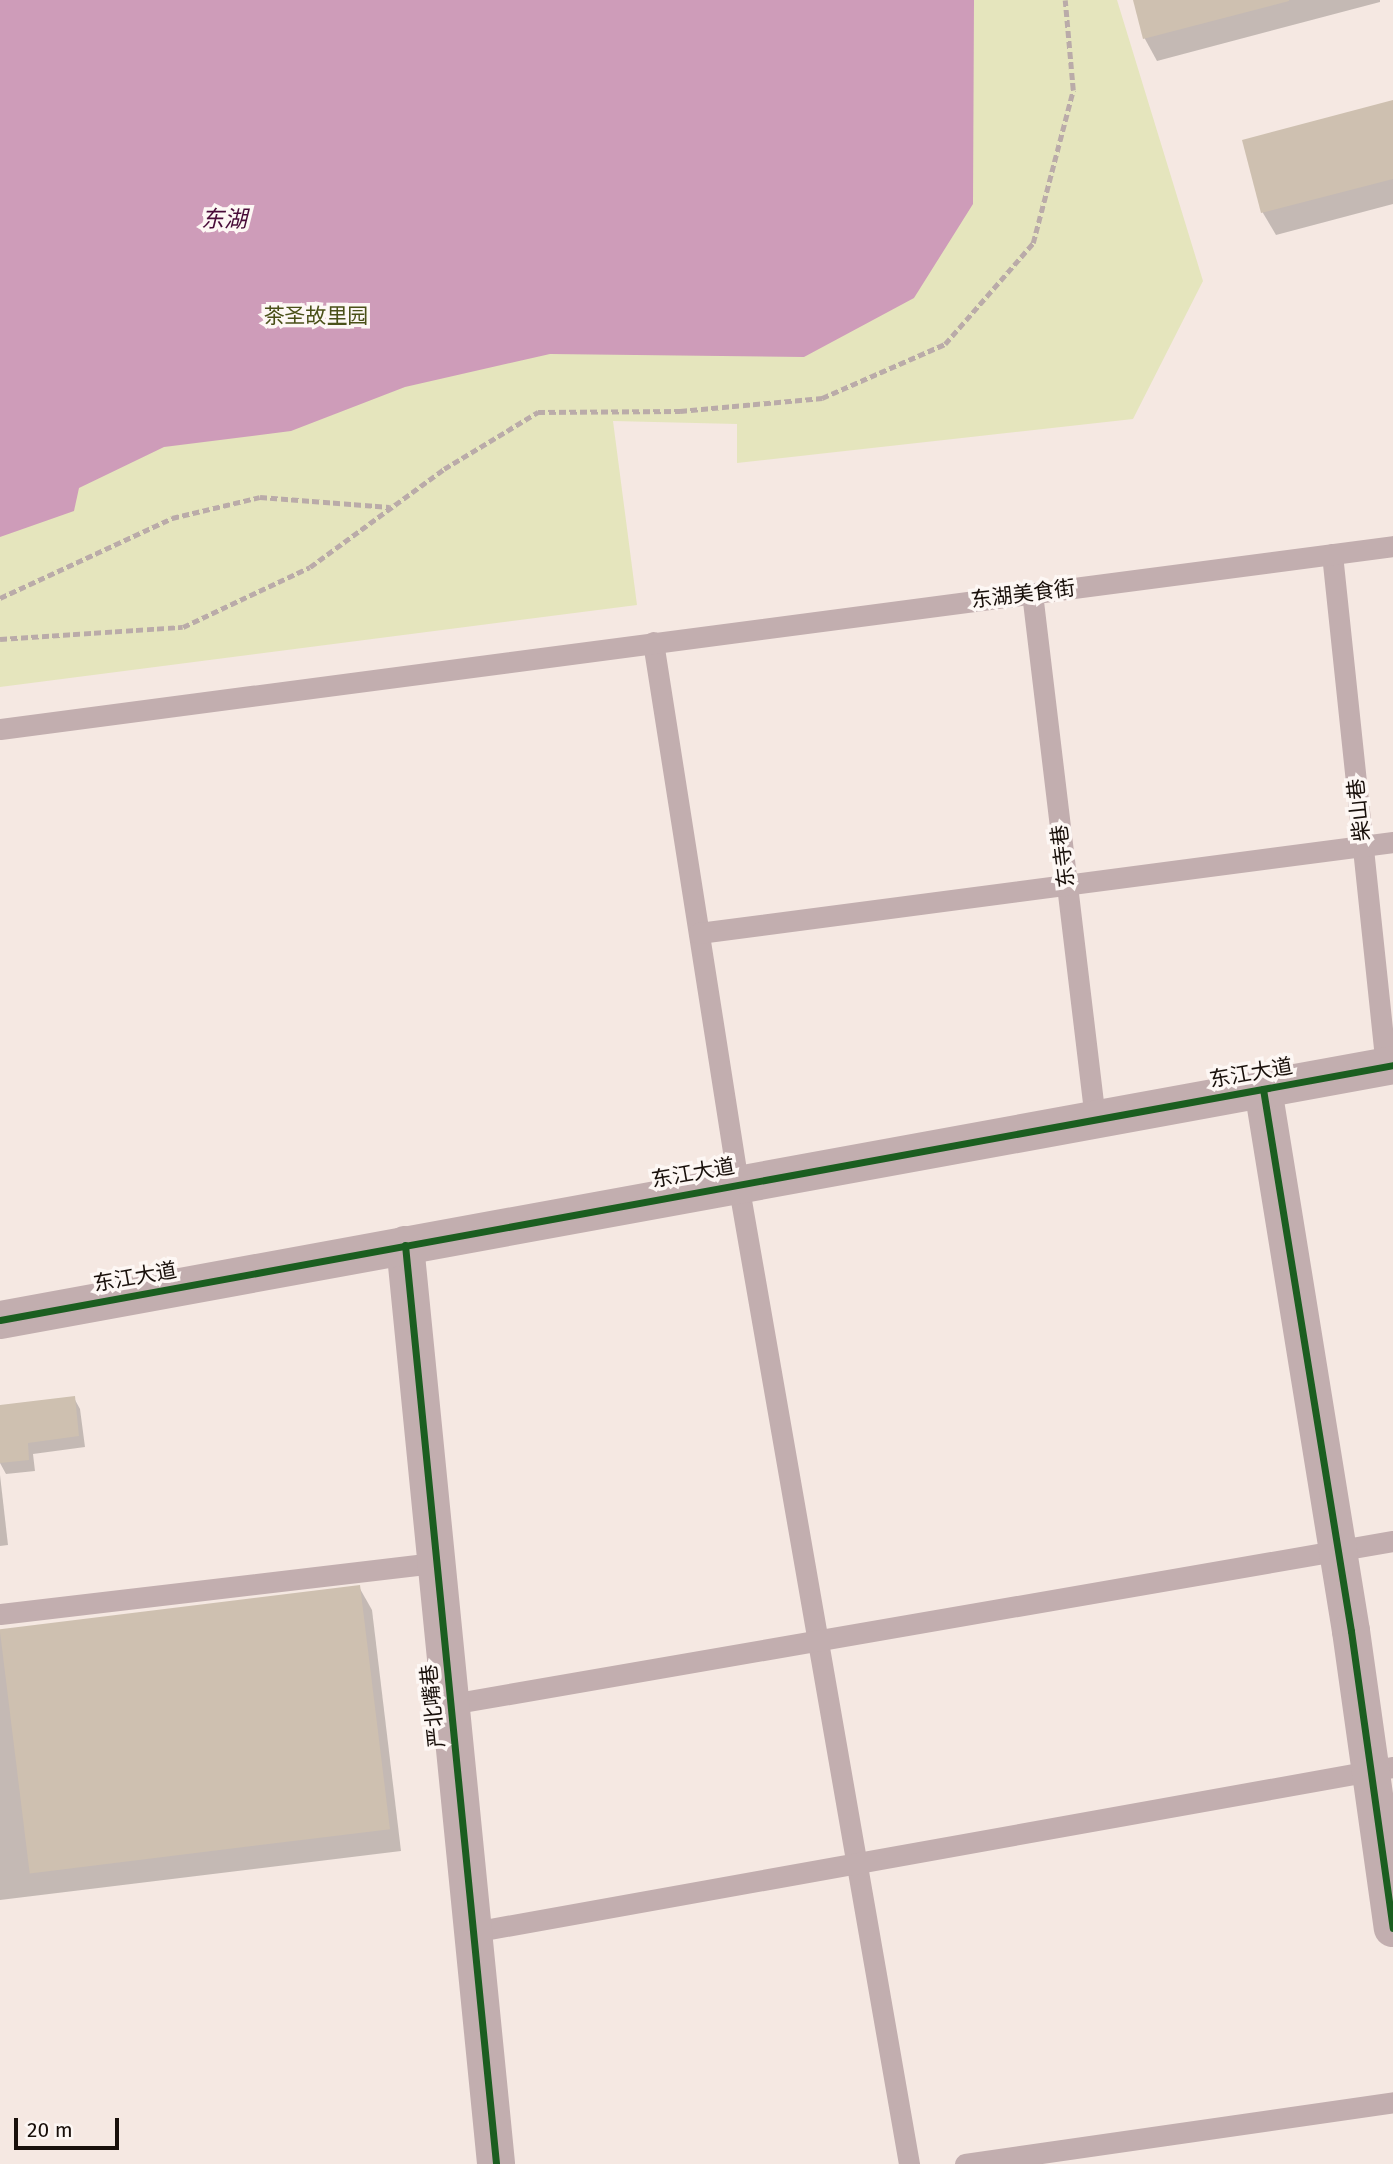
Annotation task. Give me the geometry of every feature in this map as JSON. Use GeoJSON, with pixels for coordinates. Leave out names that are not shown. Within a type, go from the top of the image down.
{"type":"FeatureCollection","features":[{"type":"Feature","properties":{"kind":"street","name":"东江大道"},"geometry":{"type":"LineString","coordinates":[[0,1320],[1389,1066]]}},
{"type":"Feature","properties":{"kind":"street"},"geometry":{"type":"LineString","coordinates":[[1263,1089],[1338,1550],[1382,1769],[1393,1928]]}},
{"type":"Feature","properties":{"kind":"street","name":"严北嘴巷"},"geometry":{"type":"LineString","coordinates":[[405,1245],[496,2164]]}},
{"type":"Feature","properties":{"kind":"lane","name":"东湖美食街"},"geometry":{"type":"LineString","coordinates":[[0,729],[1393,546]]}},
{"type":"Feature","properties":{"kind":"lane","name":"柴山巷"},"geometry":{"type":"LineString","coordinates":[[1332,554],[1389,1066]]}},
{"type":"Feature","properties":{"kind":"lane","name":"东寺巷"},"geometry":{"type":"LineString","coordinates":[[1032,593],[1095,1119]]}},
{"type":"Feature","properties":{"kind":"lane"},"geometry":{"type":"LineString","coordinates":[[653,642],[738,1183],[909,2164]]}},
{"type":"Feature","properties":{"kind":"lane"},"geometry":{"type":"LineString","coordinates":[[699,933],[1393,842]]}},
{"type":"Feature","properties":{"kind":"lane"},"geometry":{"type":"LineString","coordinates":[[451,1704],[1393,1541]]}},
{"type":"Feature","properties":{"kind":"lane"},"geometry":{"type":"LineString","coordinates":[[0,1614],[436,1563]]}},
{"type":"Feature","properties":{"kind":"lane"},"geometry":{"type":"LineString","coordinates":[[473,1931],[1382,1769]]}},
{"type":"Feature","properties":{"kind":"lane"},"geometry":{"type":"LineString","coordinates":[[965,2164],[1393,2102]]}},
{"type":"Feature","properties":{"kind":"path"},"geometry":{"type":"LineString","coordinates":[[0,639],[183,627],[310,567],[444,468],[538,412],[680,411],[822,398],[945,344],[1033,243],[1073,90],[1065,0]]}},
{"type":"Feature","properties":{"kind":"path"},"geometry":{"type":"LineString","coordinates":[[0,598],[172,518],[260,496],[391,508]]}},
{"type":"Feature","properties":{"kind":"green space","name":"茶圣故里园"},"geometry":{"type":"Polygon","coordinates":[[[0,0],[1117,0],[1203,281],[1133,419],[737,463],[737,424],[613,421],[637,605],[0,687],[0,0]]]}},
{"type":"Feature","properties":{"kind":"water","name":"东湖"},"geometry":{"type":"Polygon","coordinates":[[[0,0],[974,0],[973,204],[914,298],[804,357],[550,354],[405,387],[291,431],[164,447],[79,488],[74,511],[0,537],[0,0]]]}},
{"type":"Feature","properties":{"kind":"building"},"geometry":{"type":"Polygon","coordinates":[[[1133,0],[1289,0],[1289,1],[1143,39],[1133,0]]]}},
{"type":"Feature","properties":{"kind":"building"},"geometry":{"type":"Polygon","coordinates":[[[1393,100],[1393,179],[1261,213],[1242,140],[1393,100]]]}},
{"type":"Feature","properties":{"kind":"building"},"geometry":{"type":"Polygon","coordinates":[[[75,1396],[79,1436],[28,1443],[29,1460],[0,1463],[0,1405],[75,1396]]]}},
{"type":"Feature","properties":{"kind":"building"},"geometry":{"type":"Polygon","coordinates":[[[360,1585],[390,1829],[30,1873],[0,1629],[360,1585]]]}},
{"type":"Feature","properties":{"kind":"cycle path"},"geometry":{"type":"LineString","coordinates":[[0,1320],[1393,1065]]}},
{"type":"Feature","properties":{"kind":"cycle path"},"geometry":{"type":"LineString","coordinates":[[1263,1089],[1351,1631],[1393,1928]]}},
{"type":"Feature","properties":{"kind":"cycle path"},"geometry":{"type":"LineString","coordinates":[[405,1245],[496,2164]]}}]}
